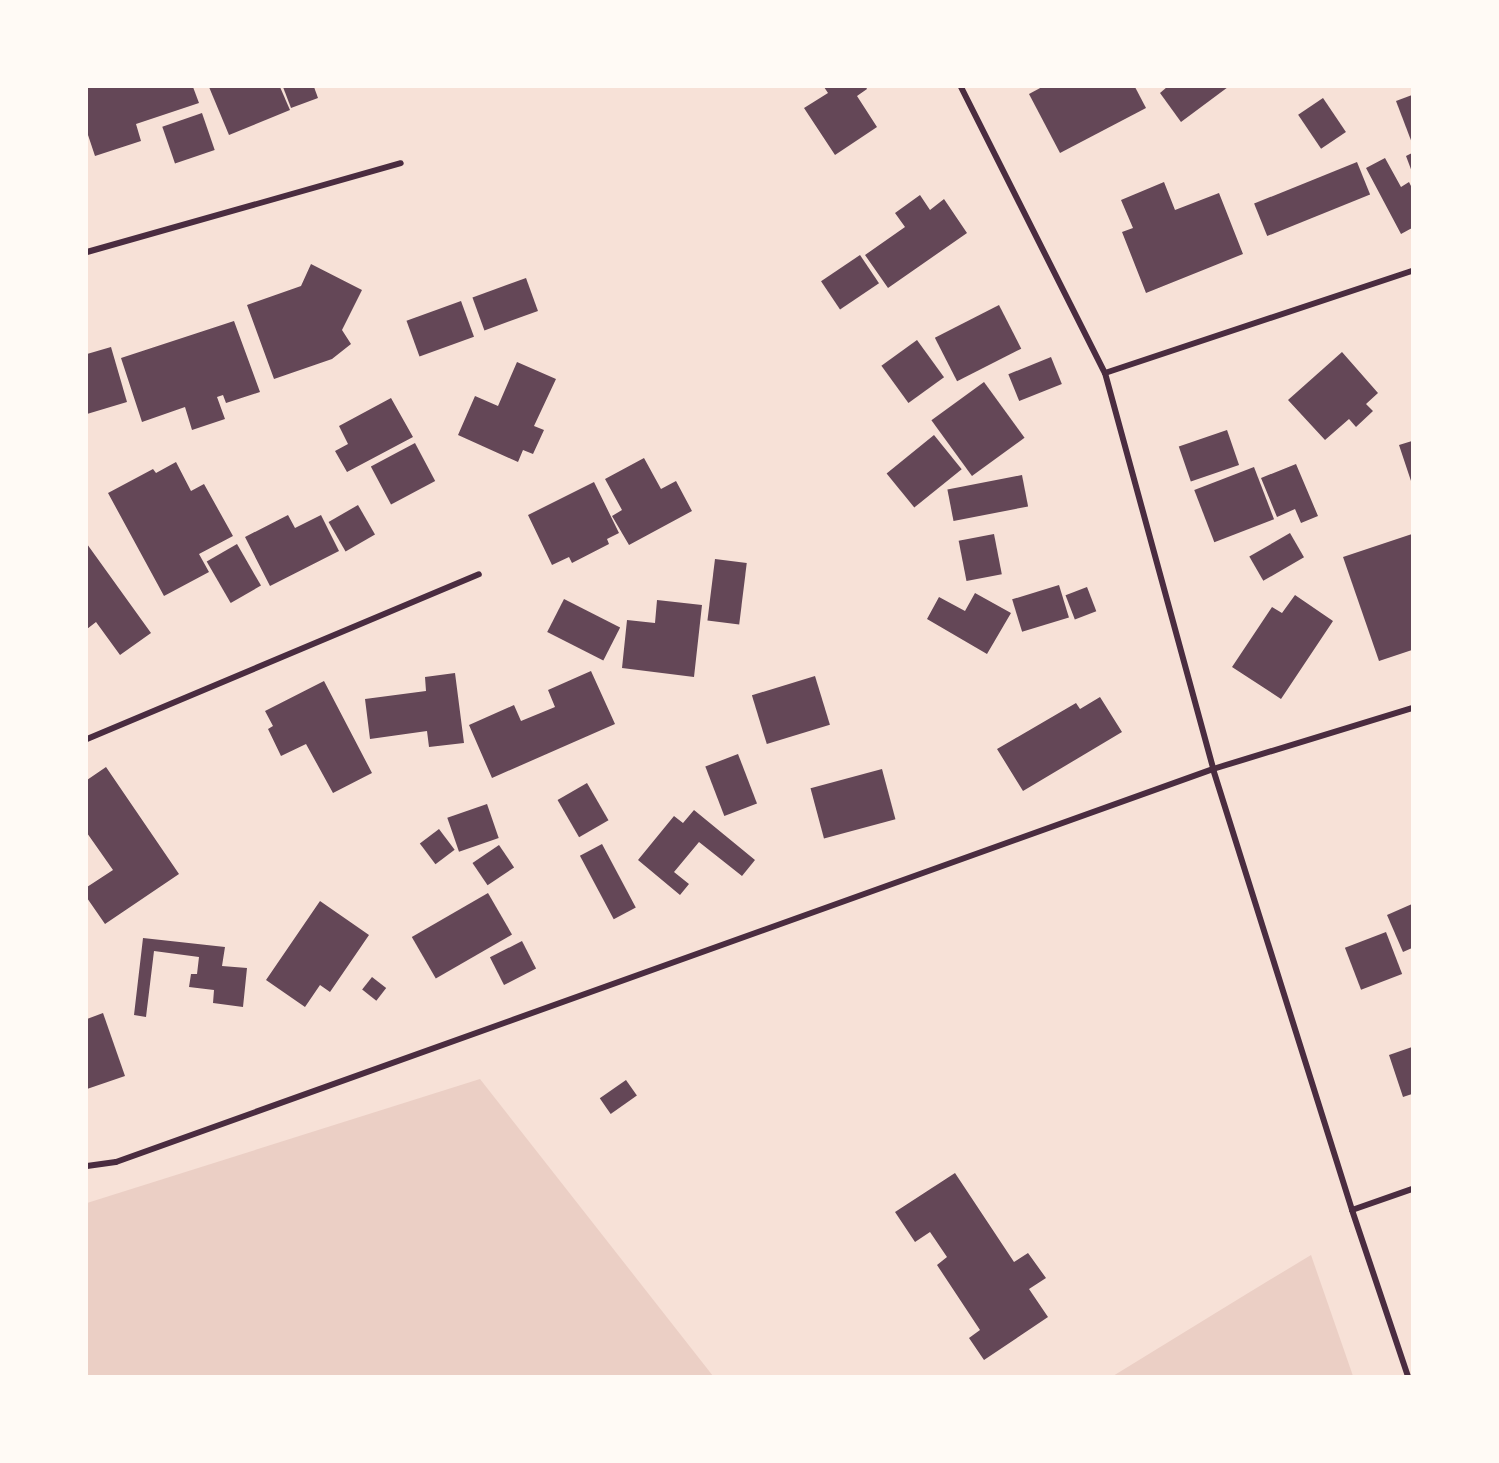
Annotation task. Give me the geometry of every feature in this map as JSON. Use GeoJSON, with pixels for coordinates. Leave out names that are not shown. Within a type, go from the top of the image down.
{"type":"FeatureCollection","features":[{"type":"Feature","properties":{"kind":"street"},"geometry":{"type":"LineString","coordinates":[[961,87],[1105,374],[1213,769],[1352,1210],[1408,1376]]}},
{"type":"Feature","properties":{"kind":"street"},"geometry":{"type":"LineString","coordinates":[[87,252],[401,163]]}},
{"type":"Feature","properties":{"kind":"street"},"geometry":{"type":"LineString","coordinates":[[1105,374],[1412,271]]}},
{"type":"Feature","properties":{"kind":"street"},"geometry":{"type":"LineString","coordinates":[[87,739],[479,574]]}},
{"type":"Feature","properties":{"kind":"street"},"geometry":{"type":"LineString","coordinates":[[87,1166],[127,1158],[1213,769],[1412,708]]}},
{"type":"Feature","properties":{"kind":"street"},"geometry":{"type":"LineString","coordinates":[[1352,1210],[1412,1189]]}},
{"type":"Feature","properties":{"kind":"shaded area"},"geometry":{"type":"Polygon","coordinates":[[[480,1079],[713,1376],[87,1376],[87,1203],[480,1079]]]}},
{"type":"Feature","properties":{"kind":"shaded area"},"geometry":{"type":"Polygon","coordinates":[[[1311,1255],[1353,1376],[1113,1376],[1240,1298],[1311,1255]]]}},
{"type":"Feature","properties":{"kind":"building"},"geometry":{"type":"Polygon","coordinates":[[[87,87],[193,87],[199,103],[136,124],[141,141],[95,156],[87,132],[87,87]]]}},
{"type":"Feature","properties":{"kind":"building"},"geometry":{"type":"Polygon","coordinates":[[[209,87],[280,87],[290,110],[229,135],[209,87]]]}},
{"type":"Feature","properties":{"kind":"building"},"geometry":{"type":"Polygon","coordinates":[[[283,87],[314,87],[318,98],[291,108],[283,87]]]}},
{"type":"Feature","properties":{"kind":"building"},"geometry":{"type":"Polygon","coordinates":[[[824,87],[866,87],[867,89],[857,96],[877,127],[835,155],[804,108],[828,93],[824,87]]]}},
{"type":"Feature","properties":{"kind":"building"},"geometry":{"type":"Polygon","coordinates":[[[1042,87],[1135,87],[1146,108],[1060,153],[1029,94],[1042,87]]]}},
{"type":"Feature","properties":{"kind":"building"},"geometry":{"type":"Polygon","coordinates":[[[1167,87],[1228,87],[1181,122],[1160,93],[1167,87]]]}},
{"type":"Feature","properties":{"kind":"building"},"geometry":{"type":"Polygon","coordinates":[[[1412,95],[1412,143],[1396,101],[1412,95]]]}},
{"type":"Feature","properties":{"kind":"building"},"geometry":{"type":"Polygon","coordinates":[[[1323,98],[1346,132],[1321,149],[1298,115],[1323,98]]]}},
{"type":"Feature","properties":{"kind":"building"},"geometry":{"type":"Polygon","coordinates":[[[202,113],[215,150],[175,164],[162,127],[202,113]]]}},
{"type":"Feature","properties":{"kind":"building"},"geometry":{"type":"Polygon","coordinates":[[[1412,153],[1412,172],[1406,156],[1412,153]]]}},
{"type":"Feature","properties":{"kind":"building"},"geometry":{"type":"Polygon","coordinates":[[[1385,158],[1401,187],[1409,182],[1412,188],[1412,228],[1401,234],[1366,168],[1385,158]]]}},
{"type":"Feature","properties":{"kind":"building"},"geometry":{"type":"Polygon","coordinates":[[[1357,162],[1370,194],[1267,236],[1254,204],[1357,162]]]}},
{"type":"Feature","properties":{"kind":"building"},"geometry":{"type":"Polygon","coordinates":[[[1164,182],[1175,210],[1219,193],[1243,254],[1146,293],[1122,232],[1133,228],[1121,200],[1164,182]]]}},
{"type":"Feature","properties":{"kind":"building"},"geometry":{"type":"Polygon","coordinates":[[[920,195],[930,210],[944,199],[967,233],[888,288],[865,255],[905,227],[895,213],[920,195]]]}},
{"type":"Feature","properties":{"kind":"building"},"geometry":{"type":"Polygon","coordinates":[[[860,255],[879,283],[840,309],[821,281],[860,255]]]}},
{"type":"Feature","properties":{"kind":"building"},"geometry":{"type":"Polygon","coordinates":[[[311,264],[362,290],[342,330],[351,344],[332,359],[274,379],[247,305],[301,286],[311,264]]]}},
{"type":"Feature","properties":{"kind":"building"},"geometry":{"type":"Polygon","coordinates":[[[526,278],[538,311],[484,330],[472,297],[526,278]]]}},
{"type":"Feature","properties":{"kind":"building"},"geometry":{"type":"Polygon","coordinates":[[[461,301],[474,337],[419,357],[406,321],[461,301]]]}},
{"type":"Feature","properties":{"kind":"building"},"geometry":{"type":"Polygon","coordinates":[[[999,305],[1021,349],[957,381],[935,338],[999,305]]]}},
{"type":"Feature","properties":{"kind":"building"},"geometry":{"type":"Polygon","coordinates":[[[234,321],[260,392],[226,403],[223,395],[217,397],[225,419],[192,430],[185,407],[142,422],[121,358],[234,321]]]}},
{"type":"Feature","properties":{"kind":"building"},"geometry":{"type":"Polygon","coordinates":[[[917,340],[944,377],[908,403],[881,366],[917,340]]]}},
{"type":"Feature","properties":{"kind":"building"},"geometry":{"type":"Polygon","coordinates":[[[111,347],[127,402],[87,414],[87,354],[111,347]]]}},
{"type":"Feature","properties":{"kind":"building"},"geometry":{"type":"Polygon","coordinates":[[[1342,352],[1378,393],[1366,404],[1373,411],[1356,427],[1349,419],[1325,440],[1288,400],[1342,352]]]}},
{"type":"Feature","properties":{"kind":"building"},"geometry":{"type":"Polygon","coordinates":[[[1051,357],[1062,384],[1019,401],[1008,374],[1051,357]]]}},
{"type":"Feature","properties":{"kind":"building"},"geometry":{"type":"Polygon","coordinates":[[[517,362],[556,379],[534,426],[544,430],[533,454],[523,450],[518,462],[458,435],[475,396],[498,406],[517,362]]]}},
{"type":"Feature","properties":{"kind":"building"},"geometry":{"type":"Polygon","coordinates":[[[984,382],[1025,438],[972,476],[931,420],[984,382]]]}},
{"type":"Feature","properties":{"kind":"building"},"geometry":{"type":"Polygon","coordinates":[[[391,398],[413,437],[347,472],[335,451],[348,444],[339,426],[391,398]]]}},
{"type":"Feature","properties":{"kind":"building"},"geometry":{"type":"Polygon","coordinates":[[[1227,430],[1239,465],[1191,482],[1179,447],[1227,430]]]}},
{"type":"Feature","properties":{"kind":"building"},"geometry":{"type":"Polygon","coordinates":[[[934,435],[962,469],[914,508],[887,473],[934,435]]]}},
{"type":"Feature","properties":{"kind":"building"},"geometry":{"type":"Polygon","coordinates":[[[1412,441],[1412,484],[1399,445],[1412,441]]]}},
{"type":"Feature","properties":{"kind":"building"},"geometry":{"type":"Polygon","coordinates":[[[415,443],[435,481],[391,504],[371,466],[415,443]]]}},
{"type":"Feature","properties":{"kind":"building"},"geometry":{"type":"Polygon","coordinates":[[[644,458],[661,489],[676,481],[692,511],[629,545],[612,516],[622,510],[605,479],[644,458]]]}},
{"type":"Feature","properties":{"kind":"building"},"geometry":{"type":"Polygon","coordinates":[[[176,462],[191,491],[204,484],[233,536],[199,554],[209,572],[164,596],[108,493],[153,469],[156,473],[176,462]]]}},
{"type":"Feature","properties":{"kind":"building"},"geometry":{"type":"Polygon","coordinates":[[[1296,464],[1318,516],[1301,523],[1295,509],[1277,517],[1261,478],[1296,464]]]}},
{"type":"Feature","properties":{"kind":"building"},"geometry":{"type":"Polygon","coordinates":[[[1254,467],[1274,519],[1214,542],[1194,490],[1254,467]]]}},
{"type":"Feature","properties":{"kind":"building"},"geometry":{"type":"Polygon","coordinates":[[[1022,475],[1028,506],[954,521],[947,490],[1022,475]]]}},
{"type":"Feature","properties":{"kind":"building"},"geometry":{"type":"Polygon","coordinates":[[[594,482],[619,533],[607,539],[609,544],[572,563],[569,557],[552,565],[528,515],[594,482]]]}},
{"type":"Feature","properties":{"kind":"building"},"geometry":{"type":"Polygon","coordinates":[[[358,505],[375,534],[346,551],[329,522],[358,505]]]}},
{"type":"Feature","properties":{"kind":"building"},"geometry":{"type":"Polygon","coordinates":[[[288,515],[295,528],[321,515],[339,551],[270,586],[245,537],[288,515]]]}},
{"type":"Feature","properties":{"kind":"building"},"geometry":{"type":"Polygon","coordinates":[[[1290,533],[1304,557],[1263,581],[1249,556],[1290,533]]]}},
{"type":"Feature","properties":{"kind":"building"},"geometry":{"type":"Polygon","coordinates":[[[994,534],[1002,574],[966,581],[959,541],[994,534]]]}},
{"type":"Feature","properties":{"kind":"building"},"geometry":{"type":"Polygon","coordinates":[[[1412,534],[1412,650],[1379,661],[1343,557],[1412,534]]]}},
{"type":"Feature","properties":{"kind":"building"},"geometry":{"type":"Polygon","coordinates":[[[87,544],[151,633],[120,655],[96,622],[87,629],[87,544]]]}},
{"type":"Feature","properties":{"kind":"building"},"geometry":{"type":"Polygon","coordinates":[[[237,544],[261,586],[231,603],[207,562],[237,544]]]}},
{"type":"Feature","properties":{"kind":"building"},"geometry":{"type":"Polygon","coordinates":[[[715,559],[747,563],[739,624],[707,621],[715,559]]]}},
{"type":"Feature","properties":{"kind":"building"},"geometry":{"type":"Polygon","coordinates":[[[1059,585],[1069,618],[1022,632],[1012,599],[1059,585]]]}},
{"type":"Feature","properties":{"kind":"building"},"geometry":{"type":"Polygon","coordinates":[[[1087,587],[1096,611],[1075,620],[1066,595],[1087,587]]]}},
{"type":"Feature","properties":{"kind":"building"},"geometry":{"type":"Polygon","coordinates":[[[975,593],[1011,613],[987,654],[927,619],[939,597],[965,611],[975,593]]]}},
{"type":"Feature","properties":{"kind":"building"},"geometry":{"type":"Polygon","coordinates":[[[1295,595],[1333,621],[1281,699],[1232,667],[1272,607],[1282,613],[1295,595]]]}},
{"type":"Feature","properties":{"kind":"building"},"geometry":{"type":"Polygon","coordinates":[[[564,599],[620,628],[603,661],[547,632],[564,599]]]}},
{"type":"Feature","properties":{"kind":"building"},"geometry":{"type":"Polygon","coordinates":[[[657,600],[702,605],[694,677],[622,668],[627,620],[655,623],[657,600]]]}},
{"type":"Feature","properties":{"kind":"building"},"geometry":{"type":"Polygon","coordinates":[[[591,671],[615,724],[492,778],[469,725],[514,705],[521,721],[555,707],[548,690],[591,671]]]}},
{"type":"Feature","properties":{"kind":"building"},"geometry":{"type":"Polygon","coordinates":[[[455,673],[464,743],[429,747],[427,731],[370,739],[365,699],[426,691],[425,677],[455,673]]]}},
{"type":"Feature","properties":{"kind":"building"},"geometry":{"type":"Polygon","coordinates":[[[815,676],[830,725],[767,744],[752,695],[815,676]]]}},
{"type":"Feature","properties":{"kind":"building"},"geometry":{"type":"Polygon","coordinates":[[[324,681],[372,773],[333,793],[306,744],[281,756],[268,729],[273,726],[265,711],[324,681]]]}},
{"type":"Feature","properties":{"kind":"building"},"geometry":{"type":"Polygon","coordinates":[[[1100,697],[1122,732],[1023,791],[997,749],[1076,703],[1080,709],[1100,697]]]}},
{"type":"Feature","properties":{"kind":"building"},"geometry":{"type":"Polygon","coordinates":[[[738,754],[757,803],[724,816],[705,767],[738,754]]]}},
{"type":"Feature","properties":{"kind":"building"},"geometry":{"type":"Polygon","coordinates":[[[106,767],[179,874],[105,924],[87,898],[87,887],[113,870],[87,833],[87,780],[106,767]]]}},
{"type":"Feature","properties":{"kind":"building"},"geometry":{"type":"Polygon","coordinates":[[[882,769],[895,819],[824,838],[811,788],[882,769]]]}},
{"type":"Feature","properties":{"kind":"building"},"geometry":{"type":"Polygon","coordinates":[[[587,783],[608,820],[579,837],[558,800],[587,783]]]}},
{"type":"Feature","properties":{"kind":"building"},"geometry":{"type":"Polygon","coordinates":[[[487,804],[499,838],[459,852],[447,818],[487,804]]]}},
{"type":"Feature","properties":{"kind":"building"},"geometry":{"type":"Polygon","coordinates":[[[694,810],[755,860],[742,876],[699,842],[674,872],[689,884],[680,895],[638,860],[674,816],[683,823],[694,810]]]}},
{"type":"Feature","properties":{"kind":"building"},"geometry":{"type":"Polygon","coordinates":[[[439,829],[455,850],[435,864],[420,843],[439,829]]]}},
{"type":"Feature","properties":{"kind":"building"},"geometry":{"type":"Polygon","coordinates":[[[602,844],[636,908],[614,919],[580,856],[602,844]]]}},
{"type":"Feature","properties":{"kind":"building"},"geometry":{"type":"Polygon","coordinates":[[[499,845],[514,867],[488,885],[472,863],[499,845]]]}},
{"type":"Feature","properties":{"kind":"building"},"geometry":{"type":"Polygon","coordinates":[[[488,893],[512,935],[436,979],[412,937],[488,893]]]}},
{"type":"Feature","properties":{"kind":"building"},"geometry":{"type":"Polygon","coordinates":[[[320,901],[369,935],[330,992],[320,985],[305,1007],[266,980],[320,901]]]}},
{"type":"Feature","properties":{"kind":"building"},"geometry":{"type":"Polygon","coordinates":[[[1412,904],[1412,948],[1403,952],[1387,915],[1412,904]]]}},
{"type":"Feature","properties":{"kind":"building"},"geometry":{"type":"Polygon","coordinates":[[[1386,932],[1402,974],[1361,990],[1345,948],[1386,932]]]}},
{"type":"Feature","properties":{"kind":"building"},"geometry":{"type":"Polygon","coordinates":[[[143,938],[225,947],[222,966],[247,968],[243,1007],[213,1003],[214,990],[189,987],[191,974],[197,974],[199,957],[154,951],[146,1017],[134,1015],[143,938]]]}},
{"type":"Feature","properties":{"kind":"building"},"geometry":{"type":"Polygon","coordinates":[[[522,941],[536,969],[504,985],[490,957],[522,941]]]}},
{"type":"Feature","properties":{"kind":"building"},"geometry":{"type":"Polygon","coordinates":[[[372,977],[386,988],[376,1001],[362,990],[372,977]]]}},
{"type":"Feature","properties":{"kind":"building"},"geometry":{"type":"Polygon","coordinates":[[[103,1013],[125,1076],[87,1089],[87,1019],[103,1013]]]}},
{"type":"Feature","properties":{"kind":"building"},"geometry":{"type":"Polygon","coordinates":[[[1412,1047],[1412,1094],[1403,1097],[1389,1055],[1412,1047]]]}},
{"type":"Feature","properties":{"kind":"building"},"geometry":{"type":"Polygon","coordinates":[[[626,1080],[637,1096],[611,1114],[600,1098],[626,1080]]]}},
{"type":"Feature","properties":{"kind":"building"},"geometry":{"type":"Polygon","coordinates":[[[955,1173],[1014,1262],[1028,1253],[1046,1278],[1029,1289],[1048,1317],[984,1360],[969,1338],[980,1330],[937,1265],[947,1257],[930,1232],[915,1242],[895,1212],[955,1173]]]}}]}
